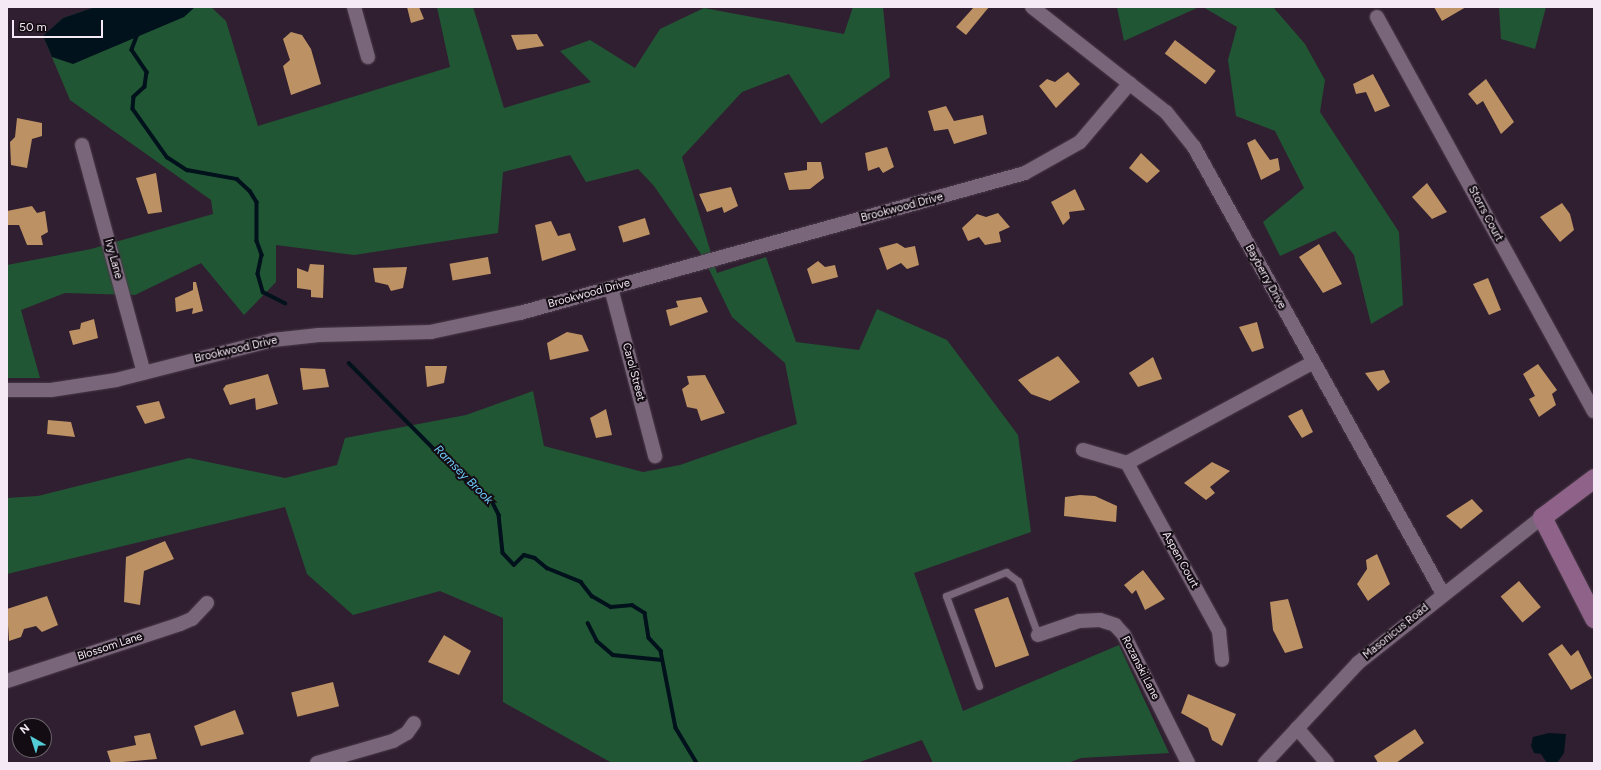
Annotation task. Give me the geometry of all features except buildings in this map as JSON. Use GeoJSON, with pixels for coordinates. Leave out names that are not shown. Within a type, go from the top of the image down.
{"type":"FeatureCollection","features":[{"type":"Feature","properties":{"kind":"street"},"geometry":{"type":"LineString","coordinates":[[354,7],[368,56]]}},
{"type":"Feature","properties":{"kind":"street","name":"Bayberry Drive"},"geometry":{"type":"LineString","coordinates":[[1032,7],[1166,112],[1194,148],[1312,363],[1443,594]]}},
{"type":"Feature","properties":{"kind":"street","name":"Storrs Court"},"geometry":{"type":"LineString","coordinates":[[1377,17],[1594,411]]}},
{"type":"Feature","properties":{"kind":"street","name":"Brookwood Drive"},"geometry":{"type":"LineString","coordinates":[[7,390],[82,386],[144,373],[273,340],[319,335],[413,334],[457,328],[611,288],[1025,173],[1080,142],[1130,83]]}},
{"type":"Feature","properties":{"kind":"street","name":"Ivy Lane"},"geometry":{"type":"LineString","coordinates":[[82,145],[144,373]]}},
{"type":"Feature","properties":{"kind":"street","name":"Carol Street"},"geometry":{"type":"LineString","coordinates":[[611,288],[655,456]]}},
{"type":"Feature","properties":{"kind":"street"},"geometry":{"type":"LineString","coordinates":[[1083,450],[1127,463],[1312,363]]}},
{"type":"Feature","properties":{"kind":"street","name":"Aspen Court"},"geometry":{"type":"LineString","coordinates":[[1127,463],[1219,631],[1222,660]]}},
{"type":"Feature","properties":{"kind":"street"},"geometry":{"type":"LineString","coordinates":[[1594,478],[1542,517],[1594,618]]}},
{"type":"Feature","properties":{"kind":"street","name":"Masonicus Road"},"geometry":{"type":"LineString","coordinates":[[1265,763],[1358,663],[1443,594],[1542,517]]}},
{"type":"Feature","properties":{"kind":"street","name":"Blossom Lane"},"geometry":{"type":"LineString","coordinates":[[7,681],[180,624],[192,619],[207,603]]}},
{"type":"Feature","properties":{"kind":"street","name":"Rozanski Lane"},"geometry":{"type":"LineString","coordinates":[[1038,635],[1079,621],[1100,620],[1114,625],[1124,635],[1188,763]]}},
{"type":"Feature","properties":{"kind":"street"},"geometry":{"type":"LineString","coordinates":[[317,763],[393,741],[407,733],[414,723]]}},
{"type":"Feature","properties":{"kind":"street"},"geometry":{"type":"LineString","coordinates":[[1297,728],[1328,763]]}},
{"type":"Feature","properties":{"kind":"lane"},"geometry":{"type":"LineString","coordinates":[[979,686],[946,596],[1006,572],[1018,581],[1038,635]]}},
{"type":"Feature","properties":{"kind":"green space"},"geometry":{"type":"Polygon","coordinates":[[[95,7],[211,7],[226,21],[258,126],[450,67],[437,7],[473,7],[504,108],[591,82],[560,51],[590,40],[635,68],[660,29],[704,8],[844,34],[853,7],[883,7],[890,77],[821,124],[789,74],[742,92],[682,157],[717,273],[766,257],[796,342],[859,350],[877,309],[947,340],[1018,435],[1031,532],[914,573],[963,711],[1119,645],[1169,753],[1081,758],[1068,763],[933,763],[922,740],[857,763],[612,763],[503,702],[503,618],[440,591],[353,615],[307,574],[285,507],[7,574],[7,498],[38,496],[189,458],[285,478],[337,465],[345,438],[466,415],[533,391],[544,446],[643,472],[680,465],[797,424],[785,363],[732,317],[703,257],[654,186],[638,169],[586,182],[570,155],[503,172],[498,233],[354,255],[276,245],[276,282],[244,315],[201,263],[135,295],[65,293],[21,310],[40,378],[7,378],[7,265],[91,249],[213,214],[211,200],[70,100],[43,36],[63,18],[95,7]]]}},
{"type":"Feature","properties":{"kind":"green space"},"geometry":{"type":"Polygon","coordinates":[[[1117,7],[1199,7],[1124,41],[1117,7]]]}},
{"type":"Feature","properties":{"kind":"green space"},"geometry":{"type":"Polygon","coordinates":[[[1203,7],[1273,7],[1305,44],[1325,80],[1320,112],[1399,232],[1403,305],[1371,324],[1354,255],[1335,231],[1280,256],[1263,222],[1304,188],[1275,131],[1236,116],[1228,60],[1237,27],[1203,7]]]}},
{"type":"Feature","properties":{"kind":"green space"},"geometry":{"type":"Polygon","coordinates":[[[1499,7],[1546,7],[1535,49],[1501,39],[1499,7]]]}},
{"type":"Feature","properties":{"kind":"water"},"geometry":{"type":"Polygon","coordinates":[[[95,7],[195,7],[184,17],[73,64],[52,57],[43,36],[63,18],[95,7]]]}},
{"type":"Feature","properties":{"kind":"water"},"geometry":{"type":"Polygon","coordinates":[[[1549,733],[1566,734],[1564,753],[1557,763],[1547,763],[1541,754],[1534,753],[1531,746],[1533,737],[1549,733]]]}},
{"type":"Feature","properties":{"kind":"waterway","name":"Ramsey Brook"},"geometry":{"type":"LineString","coordinates":[[138,34],[132,50],[147,72],[145,87],[134,97],[133,109],[167,157],[187,170],[237,179],[250,191],[257,202],[257,241],[262,255],[258,274],[263,292],[285,303]]}},
{"type":"Feature","properties":{"kind":"waterway","name":"Ramsey Brook"},"geometry":{"type":"LineString","coordinates":[[349,363],[462,477],[492,501],[499,515],[503,553],[514,565],[524,555],[535,558],[547,568],[581,582],[592,596],[611,607],[632,605],[645,613],[649,638],[661,651],[676,728],[697,763]]}},
{"type":"Feature","properties":{"kind":"waterway"},"geometry":{"type":"LineString","coordinates":[[588,623],[597,641],[613,655],[662,660]]}}]}
